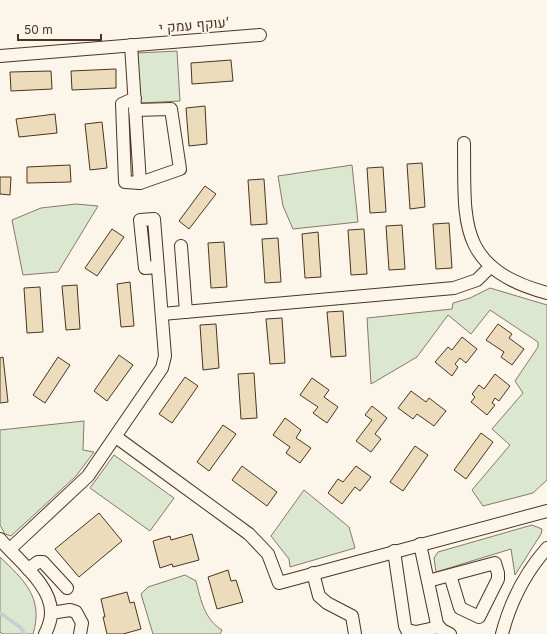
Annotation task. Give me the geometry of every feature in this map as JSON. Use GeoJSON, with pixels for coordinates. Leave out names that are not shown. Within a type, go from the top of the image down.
{"type":"FeatureCollection","features":[{"type":"Feature","properties":{"kind":"street","name":"עוקף עמק י’"},"geometry":{"type":"LineString","coordinates":[[0,56],[260,35]]}},
{"type":"Feature","properties":{"kind":"street"},"geometry":{"type":"LineString","coordinates":[[131,45],[140,183]]}},
{"type":"Feature","properties":{"kind":"street"},"geometry":{"type":"LineString","coordinates":[[134,98],[122,104],[125,182],[140,183],[180,169],[171,109],[135,110]]}},
{"type":"Feature","properties":{"kind":"street"},"geometry":{"type":"LineString","coordinates":[[464,143],[464,209],[466,224],[477,252],[491,266],[517,282],[547,293]]}},
{"type":"Feature","properties":{"kind":"street"},"geometry":{"type":"LineString","coordinates":[[181,246],[186,312]]}},
{"type":"Feature","properties":{"kind":"street"},"geometry":{"type":"LineString","coordinates":[[10,549],[84,481],[159,374],[164,364],[165,356],[158,266]]}},
{"type":"Feature","properties":{"kind":"street"},"geometry":{"type":"LineString","coordinates":[[162,314],[454,288],[477,280],[491,266]]}},
{"type":"Feature","properties":{"kind":"street"},"geometry":{"type":"LineString","coordinates":[[116,437],[250,534],[268,554],[279,583],[547,511]]}},
{"type":"Feature","properties":{"kind":"street"},"geometry":{"type":"LineString","coordinates":[[522,517],[547,501]]}},
{"type":"Feature","properties":{"kind":"street"},"geometry":{"type":"LineString","coordinates":[[0,539],[28,569],[45,591],[51,613],[44,634]]}},
{"type":"Feature","properties":{"kind":"street"},"geometry":{"type":"LineString","coordinates":[[502,634],[506,620],[518,592],[544,552],[547,543]]}},
{"type":"Feature","properties":{"kind":"street"},"geometry":{"type":"LineString","coordinates":[[420,544],[439,627],[450,634]]}},
{"type":"Feature","properties":{"kind":"street"},"geometry":{"type":"LineString","coordinates":[[394,552],[405,626],[407,630],[416,632],[439,627]]}},
{"type":"Feature","properties":{"kind":"street"},"geometry":{"type":"LineString","coordinates":[[28,569],[38,562],[43,562],[67,588]]}},
{"type":"Feature","properties":{"kind":"street"},"geometry":{"type":"LineString","coordinates":[[428,582],[450,575],[495,563],[498,578],[479,617],[460,608],[450,575]]}},
{"type":"Feature","properties":{"kind":"street"},"geometry":{"type":"LineString","coordinates":[[313,574],[319,596],[327,603],[352,616],[354,634]]}},
{"type":"Feature","properties":{"kind":"street"},"geometry":{"type":"LineString","coordinates":[[51,613],[70,610],[76,612],[82,623],[80,634]]}},
{"type":"Feature","properties":{"kind":"street"},"geometry":{"type":"LineString","coordinates":[[506,620],[508,634]]}},
{"type":"Feature","properties":{"kind":"green space"},"geometry":{"type":"Polygon","coordinates":[[[177,51],[180,101],[140,103],[137,53],[177,51]]]}},
{"type":"Feature","properties":{"kind":"green space"},"geometry":{"type":"Polygon","coordinates":[[[352,165],[358,222],[293,229],[283,206],[278,176],[352,165]]]}},
{"type":"Feature","properties":{"kind":"green space"},"geometry":{"type":"Polygon","coordinates":[[[76,204],[98,206],[58,272],[23,275],[12,220],[41,208],[76,204]]]}},
{"type":"Feature","properties":{"kind":"green space"},"geometry":{"type":"Polygon","coordinates":[[[490,288],[547,305],[547,480],[533,493],[483,506],[472,490],[510,445],[492,429],[523,393],[515,381],[538,347],[538,342],[490,310],[471,334],[448,315],[417,357],[371,384],[367,318],[452,309],[453,303],[470,298],[490,288]]]}},
{"type":"Feature","properties":{"kind":"green space"},"geometry":{"type":"Polygon","coordinates":[[[84,421],[83,450],[94,452],[76,476],[11,536],[5,534],[0,525],[0,430],[84,421]]]}},
{"type":"Feature","properties":{"kind":"green space"},"geometry":{"type":"Polygon","coordinates":[[[114,455],[174,498],[150,531],[90,488],[114,455]]]}},
{"type":"Feature","properties":{"kind":"green space"},"geometry":{"type":"Polygon","coordinates":[[[304,490],[349,527],[355,548],[290,567],[289,559],[271,536],[304,490]]]}},
{"type":"Feature","properties":{"kind":"green space"},"geometry":{"type":"Polygon","coordinates":[[[532,525],[542,529],[541,534],[515,575],[511,549],[436,572],[434,558],[438,552],[532,525]]]}},
{"type":"Feature","properties":{"kind":"green space"},"geometry":{"type":"Polygon","coordinates":[[[0,557],[24,582],[34,600],[36,621],[33,634],[3,634],[0,632],[0,557]]]}},
{"type":"Feature","properties":{"kind":"green space"},"geometry":{"type":"Polygon","coordinates":[[[185,575],[196,581],[207,615],[216,626],[222,630],[220,634],[153,634],[141,594],[148,587],[185,575]]]}},
{"type":"Feature","properties":{"kind":"building"},"geometry":{"type":"Polygon","coordinates":[[[231,60],[233,81],[192,84],[191,63],[231,60]]]}},
{"type":"Feature","properties":{"kind":"building"},"geometry":{"type":"Polygon","coordinates":[[[116,69],[116,88],[72,90],[71,71],[116,69]]]}},
{"type":"Feature","properties":{"kind":"building"},"geometry":{"type":"Polygon","coordinates":[[[51,71],[52,89],[11,91],[10,72],[51,71]]]}},
{"type":"Feature","properties":{"kind":"building"},"geometry":{"type":"Polygon","coordinates":[[[205,106],[207,144],[189,146],[186,108],[205,106]]]}},
{"type":"Feature","properties":{"kind":"building"},"geometry":{"type":"Polygon","coordinates":[[[55,114],[57,133],[19,137],[16,119],[55,114]]]}},
{"type":"Feature","properties":{"kind":"building"},"geometry":{"type":"Polygon","coordinates":[[[102,122],[107,168],[90,170],[85,124],[102,122]]]}},
{"type":"Feature","properties":{"kind":"building"},"geometry":{"type":"Polygon","coordinates":[[[422,163],[425,207],[410,209],[407,164],[422,163]]]}},
{"type":"Feature","properties":{"kind":"building"},"geometry":{"type":"Polygon","coordinates":[[[70,165],[71,182],[27,183],[27,167],[70,165]]]}},
{"type":"Feature","properties":{"kind":"building"},"geometry":{"type":"Polygon","coordinates":[[[383,167],[386,212],[370,213],[367,168],[383,167]]]}},
{"type":"Feature","properties":{"kind":"building"},"geometry":{"type":"Polygon","coordinates":[[[0,177],[11,177],[10,195],[0,194],[0,177]]]}},
{"type":"Feature","properties":{"kind":"building"},"geometry":{"type":"Polygon","coordinates":[[[264,179],[267,224],[251,225],[248,180],[264,179]]]}},
{"type":"Feature","properties":{"kind":"building"},"geometry":{"type":"Polygon","coordinates":[[[205,186],[216,194],[189,229],[179,221],[205,186]]]}},
{"type":"Feature","properties":{"kind":"building"},"geometry":{"type":"Polygon","coordinates":[[[449,223],[452,268],[436,269],[433,224],[449,223]]]}},
{"type":"Feature","properties":{"kind":"building"},"geometry":{"type":"Polygon","coordinates":[[[402,225],[405,269],[389,270],[386,226],[402,225]]]}},
{"type":"Feature","properties":{"kind":"building"},"geometry":{"type":"Polygon","coordinates":[[[112,229],[124,237],[97,276],[85,268],[112,229]]]}},
{"type":"Feature","properties":{"kind":"building"},"geometry":{"type":"Polygon","coordinates":[[[364,229],[367,274],[351,275],[348,230],[364,229]]]}},
{"type":"Feature","properties":{"kind":"building"},"geometry":{"type":"Polygon","coordinates":[[[318,232],[321,277],[305,278],[302,234],[318,232]]]}},
{"type":"Feature","properties":{"kind":"building"},"geometry":{"type":"Polygon","coordinates":[[[278,238],[281,282],[265,283],[262,239],[278,238]]]}},
{"type":"Feature","properties":{"kind":"building"},"geometry":{"type":"Polygon","coordinates":[[[224,242],[227,287],[211,288],[208,243],[224,242]]]}},
{"type":"Feature","properties":{"kind":"building"},"geometry":{"type":"Polygon","coordinates":[[[130,282],[134,326],[121,327],[117,284],[130,282]]]}},
{"type":"Feature","properties":{"kind":"building"},"geometry":{"type":"Polygon","coordinates":[[[77,285],[80,329],[66,330],[62,286],[77,285]]]}},
{"type":"Feature","properties":{"kind":"building"},"geometry":{"type":"Polygon","coordinates":[[[40,287],[43,332],[27,333],[24,288],[40,287]]]}},
{"type":"Feature","properties":{"kind":"building"},"geometry":{"type":"Polygon","coordinates":[[[343,311],[346,356],[331,357],[327,312],[343,311]]]}},
{"type":"Feature","properties":{"kind":"building"},"geometry":{"type":"Polygon","coordinates":[[[282,318],[285,363],[270,364],[266,319],[282,318]]]}},
{"type":"Feature","properties":{"kind":"building"},"geometry":{"type":"Polygon","coordinates":[[[216,324],[219,368],[203,370],[200,325],[216,324]]]}},
{"type":"Feature","properties":{"kind":"building"},"geometry":{"type":"Polygon","coordinates":[[[498,324],[512,334],[509,338],[524,349],[512,365],[501,357],[504,352],[486,340],[498,324]]]}},
{"type":"Feature","properties":{"kind":"building"},"geometry":{"type":"Polygon","coordinates":[[[462,337],[477,349],[466,363],[460,358],[455,364],[458,367],[452,376],[435,362],[448,347],[452,350],[462,337]]]}},
{"type":"Feature","properties":{"kind":"building"},"geometry":{"type":"Polygon","coordinates":[[[119,355],[133,365],[107,401],[94,391],[119,355]]]}},
{"type":"Feature","properties":{"kind":"building"},"geometry":{"type":"Polygon","coordinates":[[[3,357],[8,402],[0,403],[0,358],[3,357]]]}},
{"type":"Feature","properties":{"kind":"building"},"geometry":{"type":"Polygon","coordinates":[[[58,357],[70,365],[45,403],[33,395],[58,357]]]}},
{"type":"Feature","properties":{"kind":"building"},"geometry":{"type":"Polygon","coordinates":[[[254,373],[257,418],[241,419],[238,374],[254,373]]]}},
{"type":"Feature","properties":{"kind":"building"},"geometry":{"type":"Polygon","coordinates":[[[495,374],[510,386],[499,401],[495,398],[492,403],[495,405],[487,415],[471,402],[475,397],[472,394],[479,385],[484,389],[495,374]]]}},
{"type":"Feature","properties":{"kind":"building"},"geometry":{"type":"Polygon","coordinates":[[[185,377],[198,386],[172,423],[159,414],[185,377]]]}},
{"type":"Feature","properties":{"kind":"building"},"geometry":{"type":"Polygon","coordinates":[[[312,378],[329,390],[324,397],[338,407],[327,423],[313,413],[318,407],[300,395],[312,378]]]}},
{"type":"Feature","properties":{"kind":"building"},"geometry":{"type":"Polygon","coordinates":[[[411,391],[426,402],[429,398],[446,411],[434,426],[417,414],[413,419],[398,408],[411,391]]]}},
{"type":"Feature","properties":{"kind":"building"},"geometry":{"type":"Polygon","coordinates":[[[372,406],[387,418],[375,434],[381,439],[371,452],[356,441],[372,420],[365,415],[372,406]]]}},
{"type":"Feature","properties":{"kind":"building"},"geometry":{"type":"Polygon","coordinates":[[[285,418],[301,430],[296,438],[311,448],[300,463],[286,453],[290,447],[273,435],[285,418]]]}},
{"type":"Feature","properties":{"kind":"building"},"geometry":{"type":"Polygon","coordinates":[[[223,425],[236,434],[209,471],[197,462],[223,425]]]}},
{"type":"Feature","properties":{"kind":"building"},"geometry":{"type":"Polygon","coordinates":[[[481,433],[493,442],[466,479],[454,470],[481,433]]]}},
{"type":"Feature","properties":{"kind":"building"},"geometry":{"type":"Polygon","coordinates":[[[415,446],[428,455],[403,491],[390,482],[415,446]]]}},
{"type":"Feature","properties":{"kind":"building"},"geometry":{"type":"Polygon","coordinates":[[[242,466],[277,492],[267,506],[232,480],[242,466]]]}},
{"type":"Feature","properties":{"kind":"building"},"geometry":{"type":"Polygon","coordinates":[[[356,466],[371,477],[360,491],[355,487],[342,504],[328,493],[338,479],[343,482],[356,466]]]}},
{"type":"Feature","properties":{"kind":"building"},"geometry":{"type":"Polygon","coordinates":[[[99,513],[122,541],[79,577],[55,549],[99,513]]]}},
{"type":"Feature","properties":{"kind":"building"},"geometry":{"type":"Polygon","coordinates":[[[192,534],[199,560],[173,567],[172,564],[160,568],[153,541],[170,536],[171,540],[192,534]]]}},
{"type":"Feature","properties":{"kind":"building"},"geometry":{"type":"Polygon","coordinates":[[[228,570],[231,581],[236,580],[243,602],[217,609],[208,577],[228,570]]]}},
{"type":"Feature","properties":{"kind":"building"},"geometry":{"type":"Polygon","coordinates":[[[127,592],[130,603],[134,602],[141,629],[123,634],[107,634],[101,599],[127,592]]]}},
{"type":"Feature","properties":{"kind":"waterway"},"geometry":{"type":"LineString","coordinates":[[0,613],[20,627],[25,634]]}}]}
